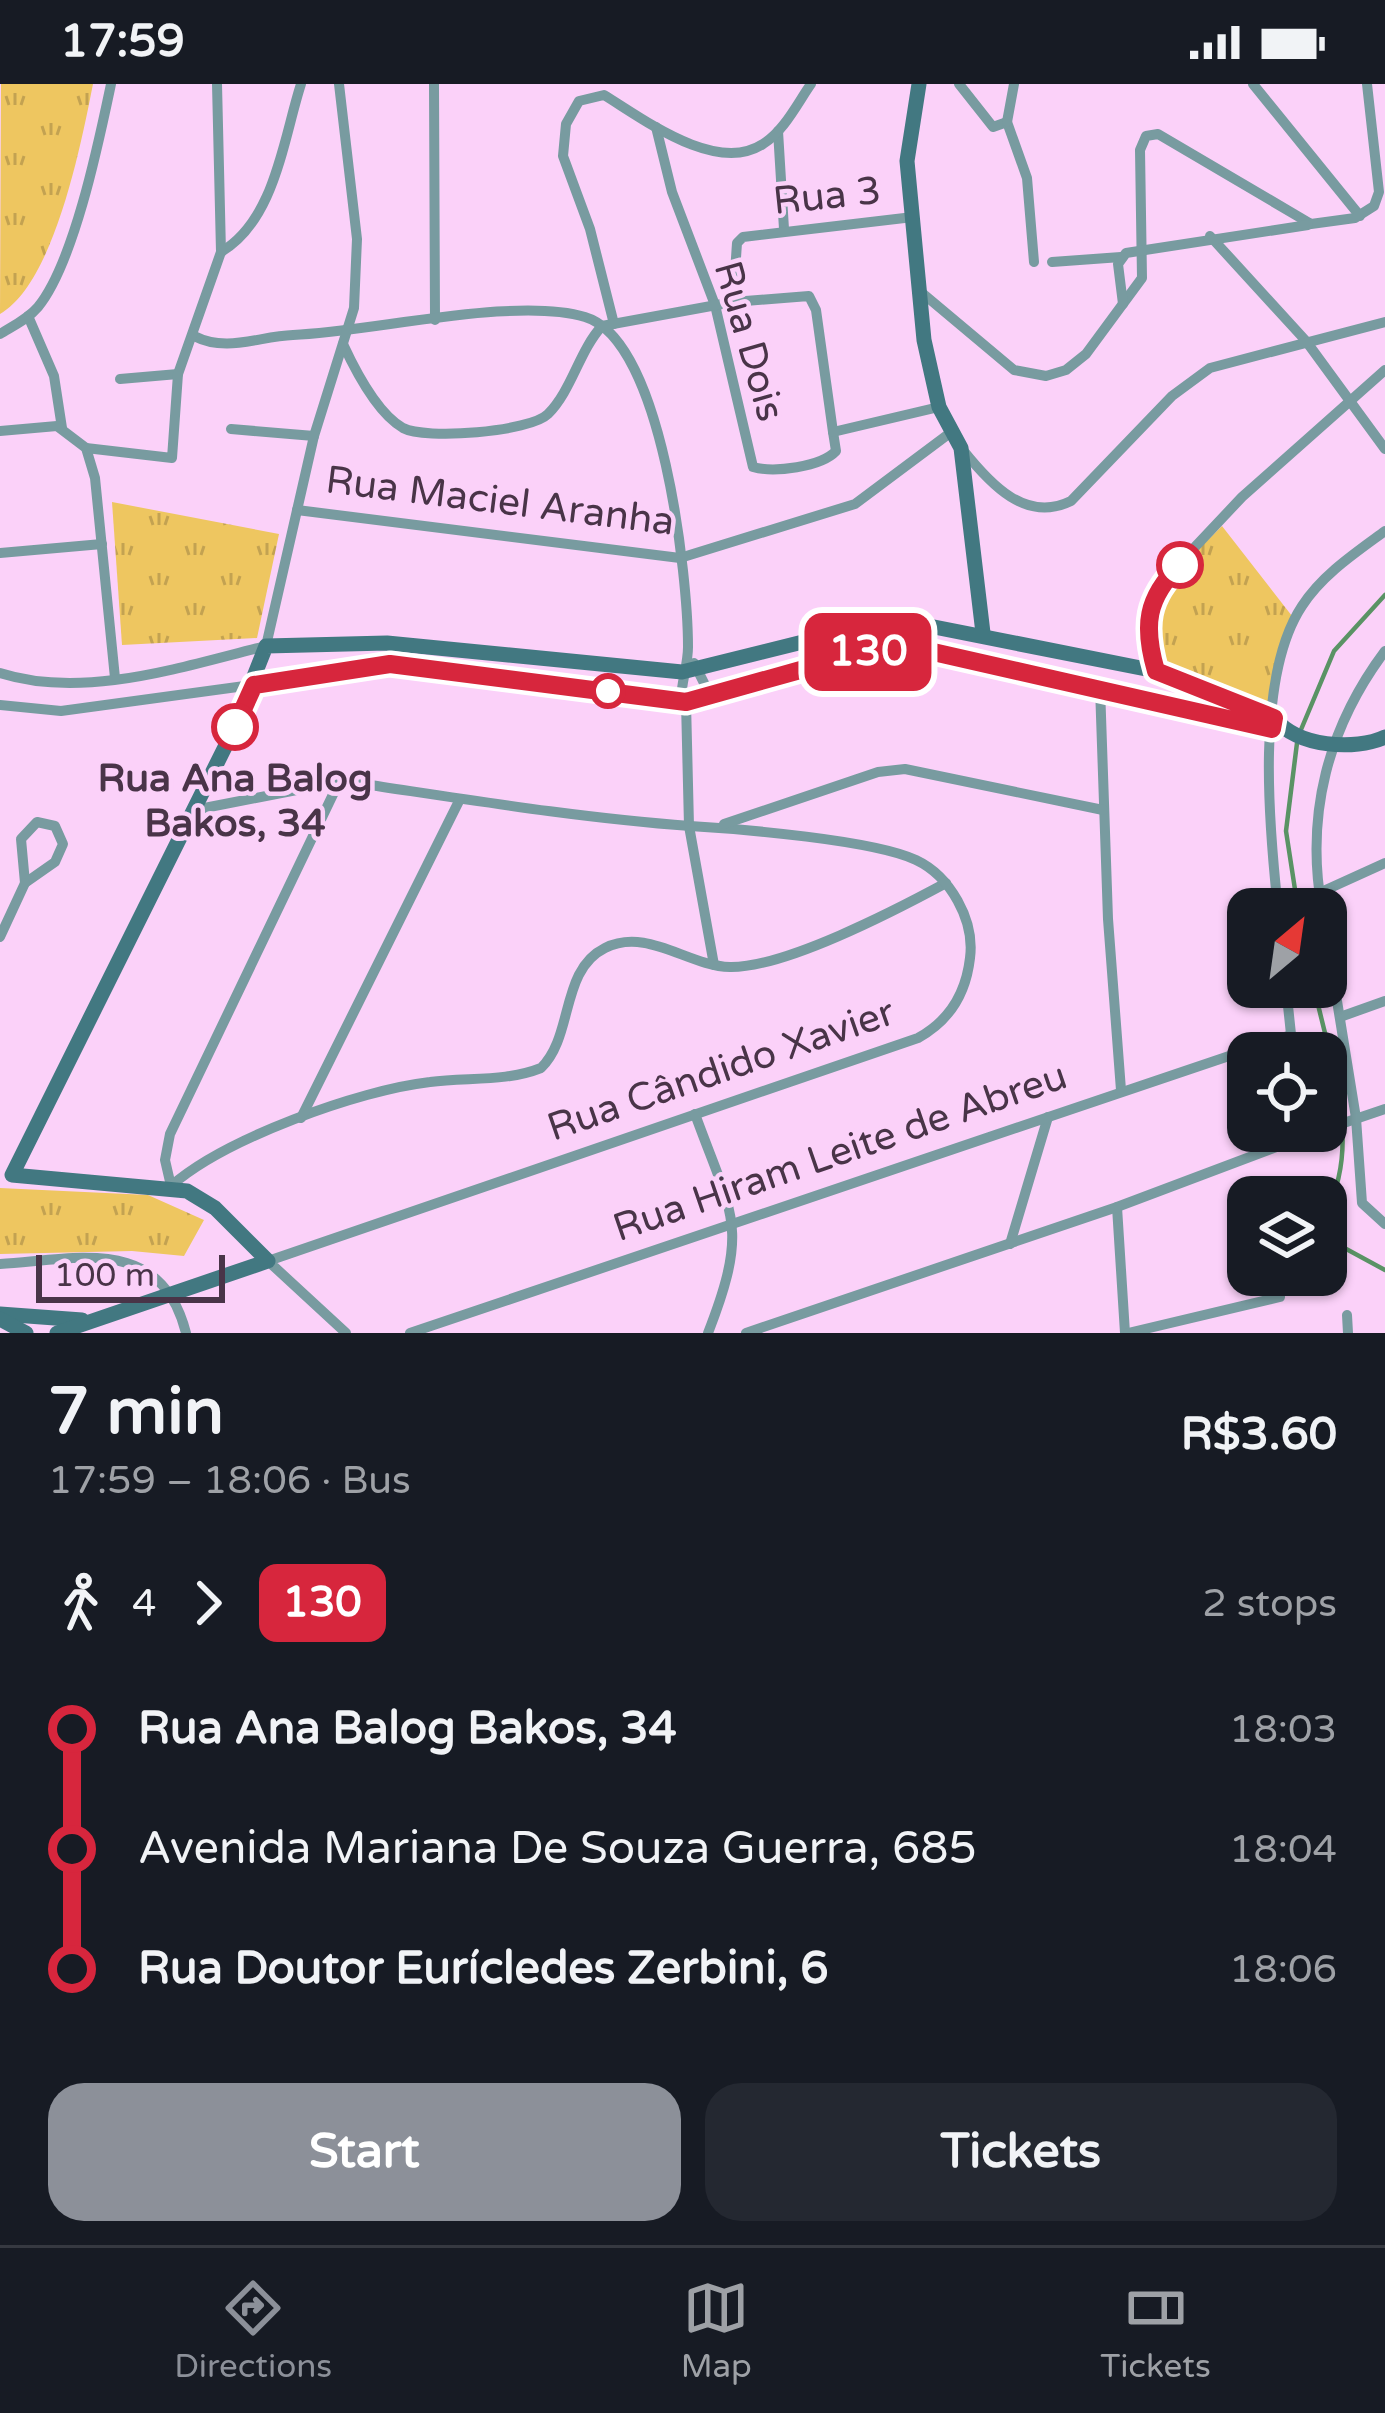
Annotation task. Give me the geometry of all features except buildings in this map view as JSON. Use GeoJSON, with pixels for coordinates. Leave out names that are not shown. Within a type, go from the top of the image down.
{"type":"FeatureCollection","features":[{"type":"Feature","properties":{"kind":"main road"},"geometry":{"type":"LineString","coordinates":[[919,84],[907,161],[928,372],[950,433],[961,448],[983,633]]}},
{"type":"Feature","properties":{"kind":"main road"},"geometry":{"type":"LineString","coordinates":[[268,1261],[215,1208],[171,1186],[6,1175],[194,810],[254,685],[266,646],[387,643],[691,671],[888,622],[983,633],[1146,680],[1329,743],[1363,746],[1385,737]]}},
{"type":"Feature","properties":{"kind":"main road"},"geometry":{"type":"LineString","coordinates":[[254,685],[390,664],[683,702],[886,649],[938,652],[1100,686],[1146,680],[1279,726]]}},
{"type":"Feature","properties":{"kind":"main road","name":"Rua Cândido Xavier"},"geometry":{"type":"LineString","coordinates":[[57,1333],[268,1261]]}},
{"type":"Feature","properties":{"kind":"main road"},"geometry":{"type":"LineString","coordinates":[[0,1316],[85,1320]]}},
{"type":"Feature","properties":{"kind":"main road"},"geometry":{"type":"LineString","coordinates":[[0,1316],[26,1333]]}},
{"type":"Feature","properties":{"kind":"street"},"geometry":{"type":"LineString","coordinates":[[0,334],[28,316],[45,296],[97,151],[111,84]]}},
{"type":"Feature","properties":{"kind":"street"},"geometry":{"type":"LineString","coordinates":[[28,316],[53,376],[62,428],[86,448],[172,458],[178,374],[221,252],[218,84]]}},
{"type":"Feature","properties":{"kind":"street"},"geometry":{"type":"LineString","coordinates":[[221,252],[240,241],[256,216],[301,84]]}},
{"type":"Feature","properties":{"kind":"street"},"geometry":{"type":"LineString","coordinates":[[0,673],[51,682],[115,678],[266,646],[314,436],[357,286],[339,84]]}},
{"type":"Feature","properties":{"kind":"street"},"geometry":{"type":"LineString","coordinates":[[434,84],[435,320]]}},
{"type":"Feature","properties":{"kind":"street"},"geometry":{"type":"LineString","coordinates":[[714,965],[689,826],[683,702],[691,671],[680,557],[657,423],[638,376],[608,325],[562,140],[575,106],[593,94],[656,127],[734,152],[761,146],[778,131],[811,84]]}},
{"type":"Feature","properties":{"kind":"street"},"geometry":{"type":"LineString","coordinates":[[958,84],[993,127],[1007,122]]}},
{"type":"Feature","properties":{"kind":"street"},"geometry":{"type":"LineString","coordinates":[[1014,84],[1007,122],[1027,178],[1034,262]]}},
{"type":"Feature","properties":{"kind":"street"},"geometry":{"type":"LineString","coordinates":[[1253,84],[1360,216]]}},
{"type":"Feature","properties":{"kind":"street"},"geometry":{"type":"LineString","coordinates":[[1052,262],[1121,257],[1210,236],[1360,216],[1374,206],[1378,192],[1366,84]]}},
{"type":"Feature","properties":{"kind":"street","name":"Rua Dois"},"geometry":{"type":"LineString","coordinates":[[656,127],[672,192],[716,305],[754,470],[830,458],[836,451],[833,432]]}},
{"type":"Feature","properties":{"kind":"street"},"geometry":{"type":"LineString","coordinates":[[778,131],[784,229]]}},
{"type":"Feature","properties":{"kind":"street"},"geometry":{"type":"LineString","coordinates":[[921,292],[1004,363],[1036,376],[1055,375],[1078,362],[1142,278],[1140,150],[1152,133],[1311,224]]}},
{"type":"Feature","properties":{"kind":"street","name":"Rua 3"},"geometry":{"type":"LineString","coordinates":[[733,302],[739,239],[784,229],[913,217]]}},
{"type":"Feature","properties":{"kind":"street"},"geometry":{"type":"LineString","coordinates":[[1210,236],[1306,341],[1385,448]]}},
{"type":"Feature","properties":{"kind":"street"},"geometry":{"type":"LineString","coordinates":[[1121,257],[1123,304]]}},
{"type":"Feature","properties":{"kind":"street"},"geometry":{"type":"LineString","coordinates":[[194,336],[238,344],[344,338],[435,320],[539,313],[586,317],[608,325],[733,302],[812,297],[833,432],[939,407]]}},
{"type":"Feature","properties":{"kind":"street"},"geometry":{"type":"LineString","coordinates":[[961,448],[1023,506],[1054,509],[1071,501],[1172,396],[1210,368],[1385,322]]}},
{"type":"Feature","properties":{"kind":"street"},"geometry":{"type":"LineString","coordinates":[[344,338],[401,427],[427,434],[523,427],[548,414],[608,325]]}},
{"type":"Feature","properties":{"kind":"street"},"geometry":{"type":"LineString","coordinates":[[1146,680],[1151,597],[1243,497],[1348,398],[1385,370]]}},
{"type":"Feature","properties":{"kind":"street"},"geometry":{"type":"LineString","coordinates":[[120,379],[178,374]]}},
{"type":"Feature","properties":{"kind":"street"},"geometry":{"type":"LineString","coordinates":[[0,431],[62,428]]}},
{"type":"Feature","properties":{"kind":"street"},"geometry":{"type":"LineString","coordinates":[[230,429],[314,436]]}},
{"type":"Feature","properties":{"kind":"street","name":"Rua Maciel Aranha"},"geometry":{"type":"LineString","coordinates":[[297,510],[680,557],[856,504],[950,433]]}},
{"type":"Feature","properties":{"kind":"street"},"geometry":{"type":"LineString","coordinates":[[86,448],[102,544],[115,678]]}},
{"type":"Feature","properties":{"kind":"street"},"geometry":{"type":"LineString","coordinates":[[1278,888],[1284,642],[1304,601],[1348,558],[1385,531]]}},
{"type":"Feature","properties":{"kind":"street"},"geometry":{"type":"LineString","coordinates":[[0,554],[102,544]]}},
{"type":"Feature","properties":{"kind":"street"},"geometry":{"type":"LineString","coordinates":[[1319,888],[1317,806],[1329,743],[1385,651]]}},
{"type":"Feature","properties":{"kind":"street"},"geometry":{"type":"LineString","coordinates":[[691,671],[711,697]]}},
{"type":"Feature","properties":{"kind":"street"},"geometry":{"type":"LineString","coordinates":[[0,705],[61,711],[254,685]]}},
{"type":"Feature","properties":{"kind":"street"},"geometry":{"type":"LineString","coordinates":[[1100,686],[1121,1090]]}},
{"type":"Feature","properties":{"kind":"street"},"geometry":{"type":"LineString","coordinates":[[717,826],[878,772],[905,769],[1103,810]]}},
{"type":"Feature","properties":{"kind":"street"},"geometry":{"type":"LineString","coordinates":[[194,810],[338,784],[717,826],[895,852],[935,872],[946,883],[785,957],[757,965],[714,965],[645,942],[605,948],[587,962],[576,981],[559,1042],[541,1068],[417,1084],[301,1118],[204,1159],[171,1186],[165,1160],[170,1134],[338,784]]}},
{"type":"Feature","properties":{"kind":"street"},"geometry":{"type":"LineString","coordinates":[[301,1118],[460,799]]}},
{"type":"Feature","properties":{"kind":"street"},"geometry":{"type":"LineString","coordinates":[[0,937],[25,883],[61,853],[61,833],[47,823],[23,832],[25,883]]}},
{"type":"Feature","properties":{"kind":"street"},"geometry":{"type":"LineString","coordinates":[[1330,888],[1385,863]]}},
{"type":"Feature","properties":{"kind":"street","name":"Rua Cândido Xavier"},"geometry":{"type":"LineString","coordinates":[[268,1261],[935,1028],[964,986],[972,945],[962,908],[946,883]]}},
{"type":"Feature","properties":{"kind":"street"},"geometry":{"type":"LineString","coordinates":[[1340,1017],[1385,1001]]}},
{"type":"Feature","properties":{"kind":"street"},"geometry":{"type":"LineString","coordinates":[[1338,1008],[1362,1203],[1385,1224]]}},
{"type":"Feature","properties":{"kind":"street","name":"Rua Hiram Leite de Abreu"},"geometry":{"type":"LineString","coordinates":[[410,1333],[1227,1056]]}},
{"type":"Feature","properties":{"kind":"street"},"geometry":{"type":"LineString","coordinates":[[1347,1121],[1385,1109]]}},
{"type":"Feature","properties":{"kind":"street"},"geometry":{"type":"LineString","coordinates":[[695,1114],[736,1223],[734,1252],[708,1333]]}},
{"type":"Feature","properties":{"kind":"street"},"geometry":{"type":"LineString","coordinates":[[1010,1244],[1048,1117]]}},
{"type":"Feature","properties":{"kind":"street"},"geometry":{"type":"LineString","coordinates":[[746,1333],[1118,1207],[1259,1152]]}},
{"type":"Feature","properties":{"kind":"street"},"geometry":{"type":"LineString","coordinates":[[1118,1207],[1126,1333],[1280,1297]]}},
{"type":"Feature","properties":{"kind":"street"},"geometry":{"type":"LineString","coordinates":[[0,1264],[110,1258],[149,1272],[174,1294],[186,1333]]}},
{"type":"Feature","properties":{"kind":"street"},"geometry":{"type":"LineString","coordinates":[[268,1261],[346,1333]]}},
{"type":"Feature","properties":{"kind":"street"},"geometry":{"type":"LineString","coordinates":[[1347,1315],[1348,1333]]}},
{"type":"Feature","properties":{"kind":"green space"},"geometry":{"type":"Polygon","coordinates":[[[1,84],[93,84],[73,175],[50,244],[19,298],[0,314],[1,84]]]}},
{"type":"Feature","properties":{"kind":"green space"},"geometry":{"type":"Polygon","coordinates":[[[112,502],[279,534],[257,638],[122,645],[112,502]]]}},
{"type":"Feature","properties":{"kind":"green space"},"geometry":{"type":"Polygon","coordinates":[[[1222,526],[1292,616],[1273,715],[1205,678],[1159,668],[1153,621],[1164,587],[1222,526]]]}},
{"type":"Feature","properties":{"kind":"green space"},"geometry":{"type":"Polygon","coordinates":[[[0,1188],[148,1195],[204,1220],[184,1256],[132,1251],[0,1254],[0,1188]]]}},
{"type":"Feature","properties":{"kind":"waterway"},"geometry":{"type":"LineString","coordinates":[[1300,732],[1334,651],[1385,595]]}},
{"type":"Feature","properties":{"kind":"waterway"},"geometry":{"type":"LineString","coordinates":[[1295,888],[1286,831],[1297,743]]}},
{"type":"Feature","properties":{"kind":"waterway"},"geometry":{"type":"LineString","coordinates":[[1319,1008],[1340,1100],[1339,1176]]}},
{"type":"Feature","properties":{"kind":"waterway"},"geometry":{"type":"LineString","coordinates":[[1347,1249],[1385,1270]]}},
{"type":"Feature","properties":{"kind":"bus line","name":"130"},"geometry":{"type":"LineString","coordinates":[[235,727],[254,685],[362,664],[437,668],[686,702],[854,655],[920,649],[1141,695],[1272,729],[1274,718],[1212,689],[1156,671],[1147,617],[1151,597],[1180,565]]}},
{"type":"Feature","properties":{"kind":"place","name":"Rua Ana Balog Bakos, 34"},"geometry":{"type":"Point","coordinates":[235,727]}}]}
